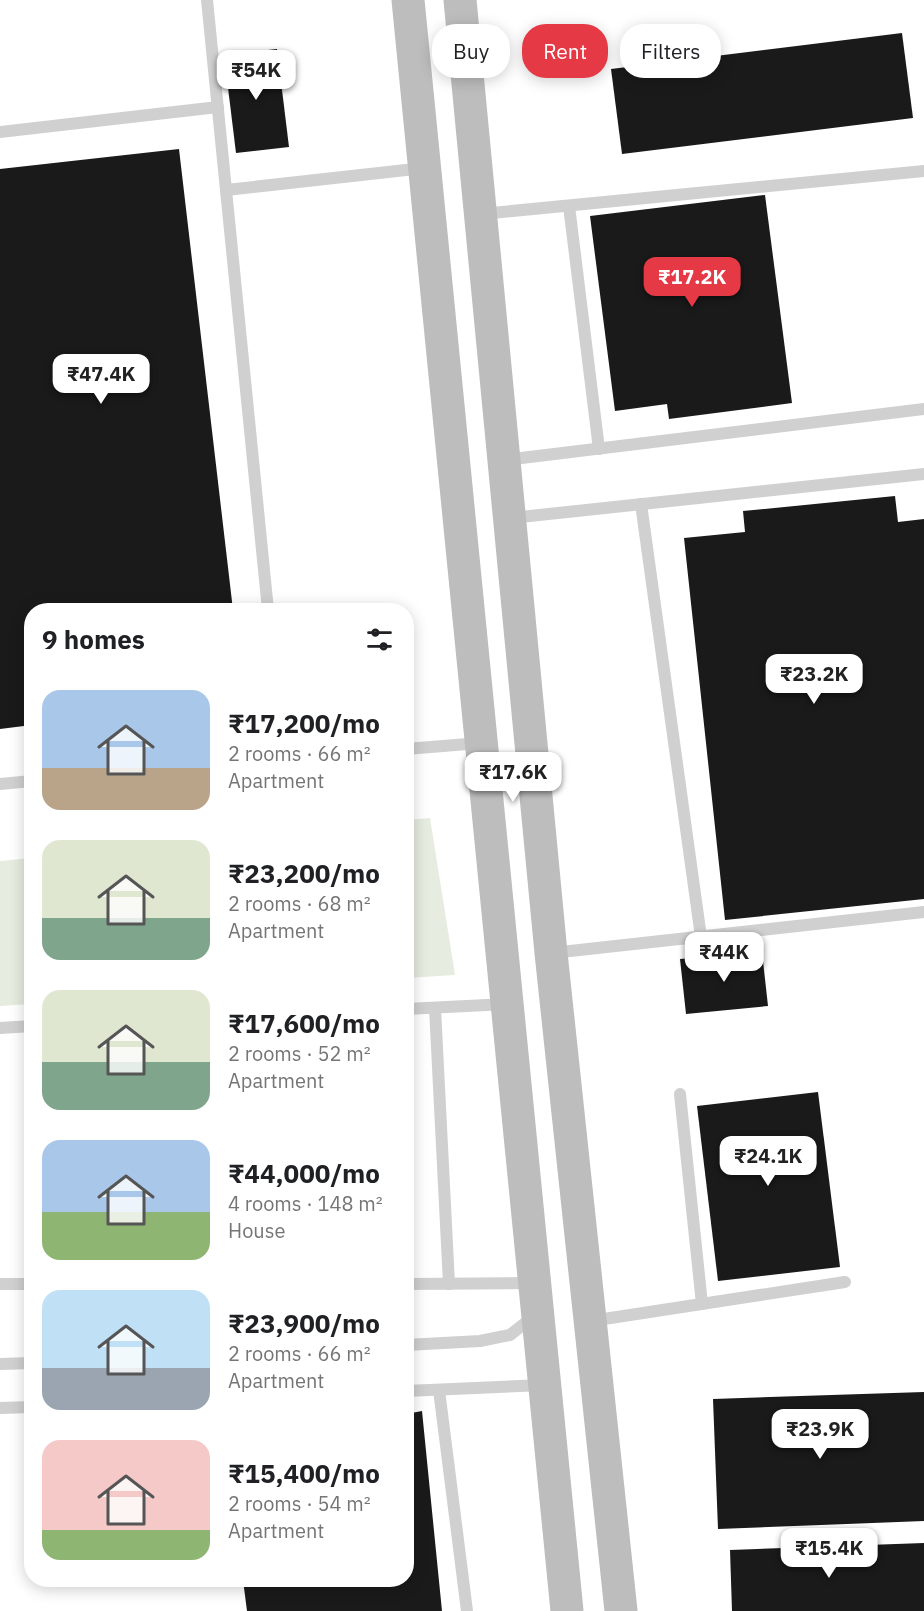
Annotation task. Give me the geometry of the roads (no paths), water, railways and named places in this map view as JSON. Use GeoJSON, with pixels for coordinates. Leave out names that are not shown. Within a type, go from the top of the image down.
{"type":"FeatureCollection","features":[{"type":"Feature","properties":{"kind":"main road"},"geometry":{"type":"LineString","coordinates":[[408,0],[567,1611]]}},
{"type":"Feature","properties":{"kind":"main road"},"geometry":{"type":"LineString","coordinates":[[460,0],[551,953],[621,1611]]}},
{"type":"Feature","properties":{"kind":"lane"},"geometry":{"type":"LineString","coordinates":[[207,0],[267,603]]}},
{"type":"Feature","properties":{"kind":"lane"},"geometry":{"type":"LineString","coordinates":[[0,132],[218,107]]}},
{"type":"Feature","properties":{"kind":"lane"},"geometry":{"type":"LineString","coordinates":[[226,190],[425,168]]}},
{"type":"Feature","properties":{"kind":"lane"},"geometry":{"type":"LineString","coordinates":[[481,214],[924,171]]}},
{"type":"Feature","properties":{"kind":"lane"},"geometry":{"type":"LineString","coordinates":[[569,206],[599,449]]}},
{"type":"Feature","properties":{"kind":"lane"},"geometry":{"type":"LineString","coordinates":[[504,460],[924,409]]}},
{"type":"Feature","properties":{"kind":"lane"},"geometry":{"type":"LineString","coordinates":[[510,519],[924,474]]}},
{"type":"Feature","properties":{"kind":"lane"},"geometry":{"type":"LineString","coordinates":[[641,504],[701,937]]}},
{"type":"Feature","properties":{"kind":"lane"},"geometry":{"type":"LineString","coordinates":[[414,748],[481,743]]}},
{"type":"Feature","properties":{"kind":"lane"},"geometry":{"type":"LineString","coordinates":[[0,784],[24,782]]}},
{"type":"Feature","properties":{"kind":"lane"},"geometry":{"type":"LineString","coordinates":[[551,953],[924,912]]}},
{"type":"Feature","properties":{"kind":"lane"},"geometry":{"type":"LineString","coordinates":[[414,1009],[507,1004]]}},
{"type":"Feature","properties":{"kind":"lane"},"geometry":{"type":"LineString","coordinates":[[435,1008],[449,1284]]}},
{"type":"Feature","properties":{"kind":"lane"},"geometry":{"type":"LineString","coordinates":[[0,1028],[24,1026]]}},
{"type":"Feature","properties":{"kind":"lane"},"geometry":{"type":"LineString","coordinates":[[680,1094],[702,1304]]}},
{"type":"Feature","properties":{"kind":"lane"},"geometry":{"type":"LineString","coordinates":[[590,1321],[845,1282]]}},
{"type":"Feature","properties":{"kind":"lane"},"geometry":{"type":"LineString","coordinates":[[0,1284],[24,1284]]}},
{"type":"Feature","properties":{"kind":"lane"},"geometry":{"type":"LineString","coordinates":[[414,1284],[449,1284],[536,1298],[510,1335],[480,1341],[414,1345]]}},
{"type":"Feature","properties":{"kind":"lane"},"geometry":{"type":"LineString","coordinates":[[0,1364],[24,1363]]}},
{"type":"Feature","properties":{"kind":"lane"},"geometry":{"type":"LineString","coordinates":[[414,1391],[544,1385]]}},
{"type":"Feature","properties":{"kind":"lane"},"geometry":{"type":"LineString","coordinates":[[439,1389],[467,1611]]}},
{"type":"Feature","properties":{"kind":"lane"},"geometry":{"type":"LineString","coordinates":[[0,1408],[24,1407]]}}]}
